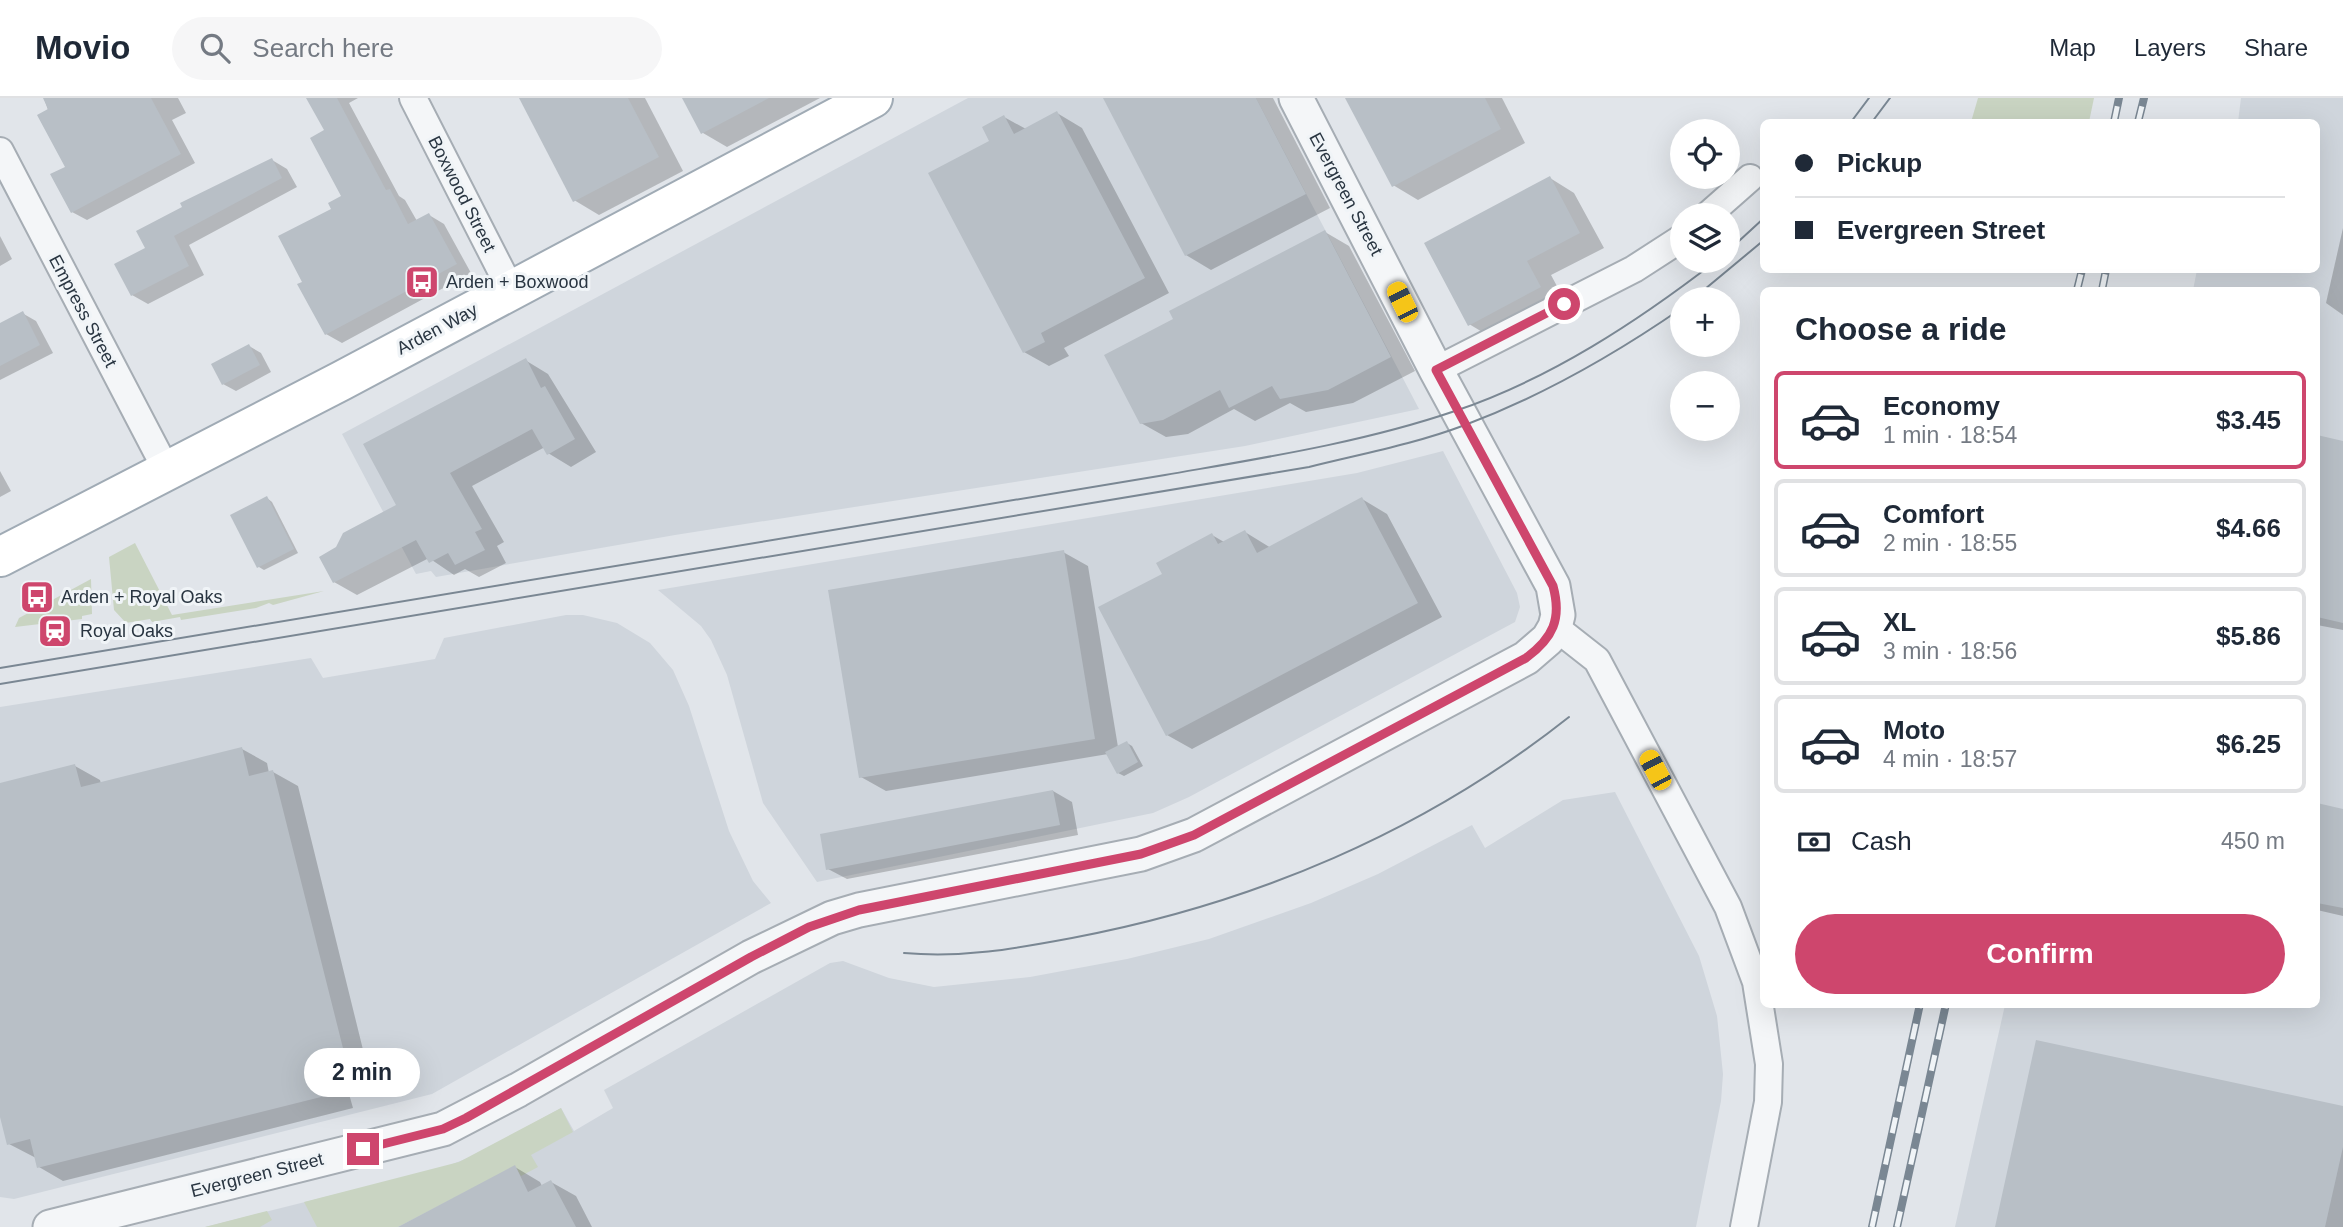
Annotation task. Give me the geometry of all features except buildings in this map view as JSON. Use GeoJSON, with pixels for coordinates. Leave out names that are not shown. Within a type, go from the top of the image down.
{"type":"FeatureCollection","features":[{"type":"Feature","properties":{"kind":"main road","name":"Arden Way"},"geometry":{"type":"LineString","coordinates":[[0,557],[511,290],[862,101]]}},
{"type":"Feature","properties":{"kind":"street","name":"Boxwood Street"},"geometry":{"type":"LineString","coordinates":[[413,98],[511,290]]}},
{"type":"Feature","properties":{"kind":"street","name":"Evergreen Street"},"geometry":{"type":"LineString","coordinates":[[50,1227],[443,1129],[518,1090],[751,957],[832,918],[859,910],[1141,854],[1169,845],[1238,813],[1486,682],[1539,649],[1555,628],[1558,615],[1553,586],[1436,370],[1296,98]]}},
{"type":"Feature","properties":{"kind":"street","name":"Empress Street"},"geometry":{"type":"LineString","coordinates":[[0,151],[167,471]]}},
{"type":"Feature","properties":{"kind":"street"},"geometry":{"type":"LineString","coordinates":[[1722,203],[1750,178]]}},
{"type":"Feature","properties":{"kind":"street"},"geometry":{"type":"LineString","coordinates":[[1436,370],[1634,269],[1670,246]]}},
{"type":"Feature","properties":{"kind":"street"},"geometry":{"type":"LineString","coordinates":[[1555,628],[1597,660],[1728,907],[1756,982],[1760,1007]]}},
{"type":"Feature","properties":{"kind":"street"},"geometry":{"type":"LineString","coordinates":[[1744,1227],[1768,1102],[1769,1064],[1760,1008]]}},
{"type":"Feature","properties":{"kind":"shaded area"},"geometry":{"type":"Polygon","coordinates":[[[968,98],[1256,98],[1419,409],[1245,446],[675,535],[436,577],[431,571],[416,574],[342,434],[968,98]]]}},
{"type":"Feature","properties":{"kind":"shaded area"},"geometry":{"type":"Polygon","coordinates":[[[2241,98],[2343,98],[2343,1227],[1955,1227],[2004,1008],[2320,1008],[2320,287],[2194,287],[2196,273],[2320,273],[2320,119],[2238,119],[2241,98]]]}},
{"type":"Feature","properties":{"kind":"shaded area"},"geometry":{"type":"Polygon","coordinates":[[[1443,451],[1517,593],[1520,607],[1515,622],[1189,797],[1153,813],[817,882],[763,803],[727,675],[711,640],[701,626],[658,590],[1357,473],[1443,451]]]}},
{"type":"Feature","properties":{"kind":"shaded area"},"geometry":{"type":"Polygon","coordinates":[[[566,615],[583,615],[617,623],[650,643],[673,670],[689,706],[729,831],[753,881],[771,903],[432,1094],[14,1199],[0,1197],[0,707],[311,658],[323,678],[435,659],[444,638],[566,615]]]}},
{"type":"Feature","properties":{"kind":"shaded area"},"geometry":{"type":"Polygon","coordinates":[[[1615,792],[1699,956],[1717,1016],[1723,1074],[1721,1101],[1696,1227],[205,1227],[445,1167],[473,1156],[561,1108],[574,1131],[613,1108],[604,1090],[830,963],[843,961],[889,978],[934,987],[1030,977],[1127,959],[1209,939],[1311,903],[1378,874],[1472,825],[1485,848],[1563,800],[1615,792]]]}},
{"type":"Feature","properties":{"kind":"green space"},"geometry":{"type":"Polygon","coordinates":[[[1978,98],[2094,98],[2090,119],[1972,119],[1978,98]]]}},
{"type":"Feature","properties":{"kind":"green space"},"geometry":{"type":"Polygon","coordinates":[[[135,543],[172,615],[324,591],[256,608],[181,620],[180,617],[126,623],[114,610],[109,557],[135,543]]]}},
{"type":"Feature","properties":{"kind":"green space"},"geometry":{"type":"Polygon","coordinates":[[[91,579],[92,614],[82,616],[82,619],[15,627],[19,618],[91,579]]]}},
{"type":"Feature","properties":{"kind":"green space"},"geometry":{"type":"Polygon","coordinates":[[[561,1108],[573,1132],[531,1155],[538,1167],[521,1176],[515,1166],[398,1227],[317,1227],[304,1202],[459,1162],[561,1108]]]}},
{"type":"Feature","properties":{"kind":"green space"},"geometry":{"type":"Polygon","coordinates":[[[267,1211],[272,1220],[260,1227],[205,1227],[267,1211]]]}},
{"type":"Feature","properties":{"kind":"tram line"},"geometry":{"type":"LineString","coordinates":[[1853,119],[1869,98]]}},
{"type":"Feature","properties":{"kind":"tram line"},"geometry":{"type":"LineString","coordinates":[[1874,119],[1890,98]]}},
{"type":"Feature","properties":{"kind":"tram line"},"geometry":{"type":"LineString","coordinates":[[1740,240],[1760,222]]}},
{"type":"Feature","properties":{"kind":"tram line"},"geometry":{"type":"LineString","coordinates":[[1707,287],[1760,243]]}},
{"type":"Feature","properties":{"kind":"tram line"},"geometry":{"type":"LineString","coordinates":[[0,668],[1165,475],[1348,441],[1455,411],[1525,383],[1624,327],[1700,273]]}},
{"type":"Feature","properties":{"kind":"tram line"},"geometry":{"type":"LineString","coordinates":[[0,684],[1309,467],[1427,438],[1494,414],[1577,373],[1670,316]]}},
{"type":"Feature","properties":{"kind":"tram line"},"geometry":{"type":"LineString","coordinates":[[904,953],[968,953],[1072,938],[1206,905],[1271,883],[1334,858],[1456,795],[1569,717]]}},
{"type":"Feature","properties":{"kind":"railway"},"geometry":{"type":"LineString","coordinates":[[2115,119],[2119,98]]}},
{"type":"Feature","properties":{"kind":"railway"},"geometry":{"type":"LineString","coordinates":[[2139,119],[2144,98]]}},
{"type":"Feature","properties":{"kind":"railway"},"geometry":{"type":"LineString","coordinates":[[2078,287],[2081,273]]}},
{"type":"Feature","properties":{"kind":"railway"},"geometry":{"type":"LineString","coordinates":[[2103,287],[2105,273]]}},
{"type":"Feature","properties":{"kind":"railway"},"geometry":{"type":"LineString","coordinates":[[1872,1227],[1919,1008]]}},
{"type":"Feature","properties":{"kind":"railway"},"geometry":{"type":"LineString","coordinates":[[1897,1227],[1945,1008]]}},
{"type":"Feature","properties":{"kind":"place","name":"Arden + Boxwood"},"geometry":{"type":"Point","coordinates":[422,282]}},
{"type":"Feature","properties":{"kind":"place","name":"Arden + Royal Oaks"},"geometry":{"type":"Point","coordinates":[37,597]}},
{"type":"Feature","properties":{"kind":"place","name":"Royal Oaks"},"geometry":{"type":"Point","coordinates":[55,631]}},
{"type":"Feature","properties":{"kind":"route"},"geometry":{"type":"LineString","coordinates":[[363,1149],[443,1129],[466,1118],[751,957],[832,918],[859,910],[1141,854],[1194,835],[1486,682],[1539,649],[1555,628],[1558,615],[1553,586],[1436,370],[1564,304]]}}]}
